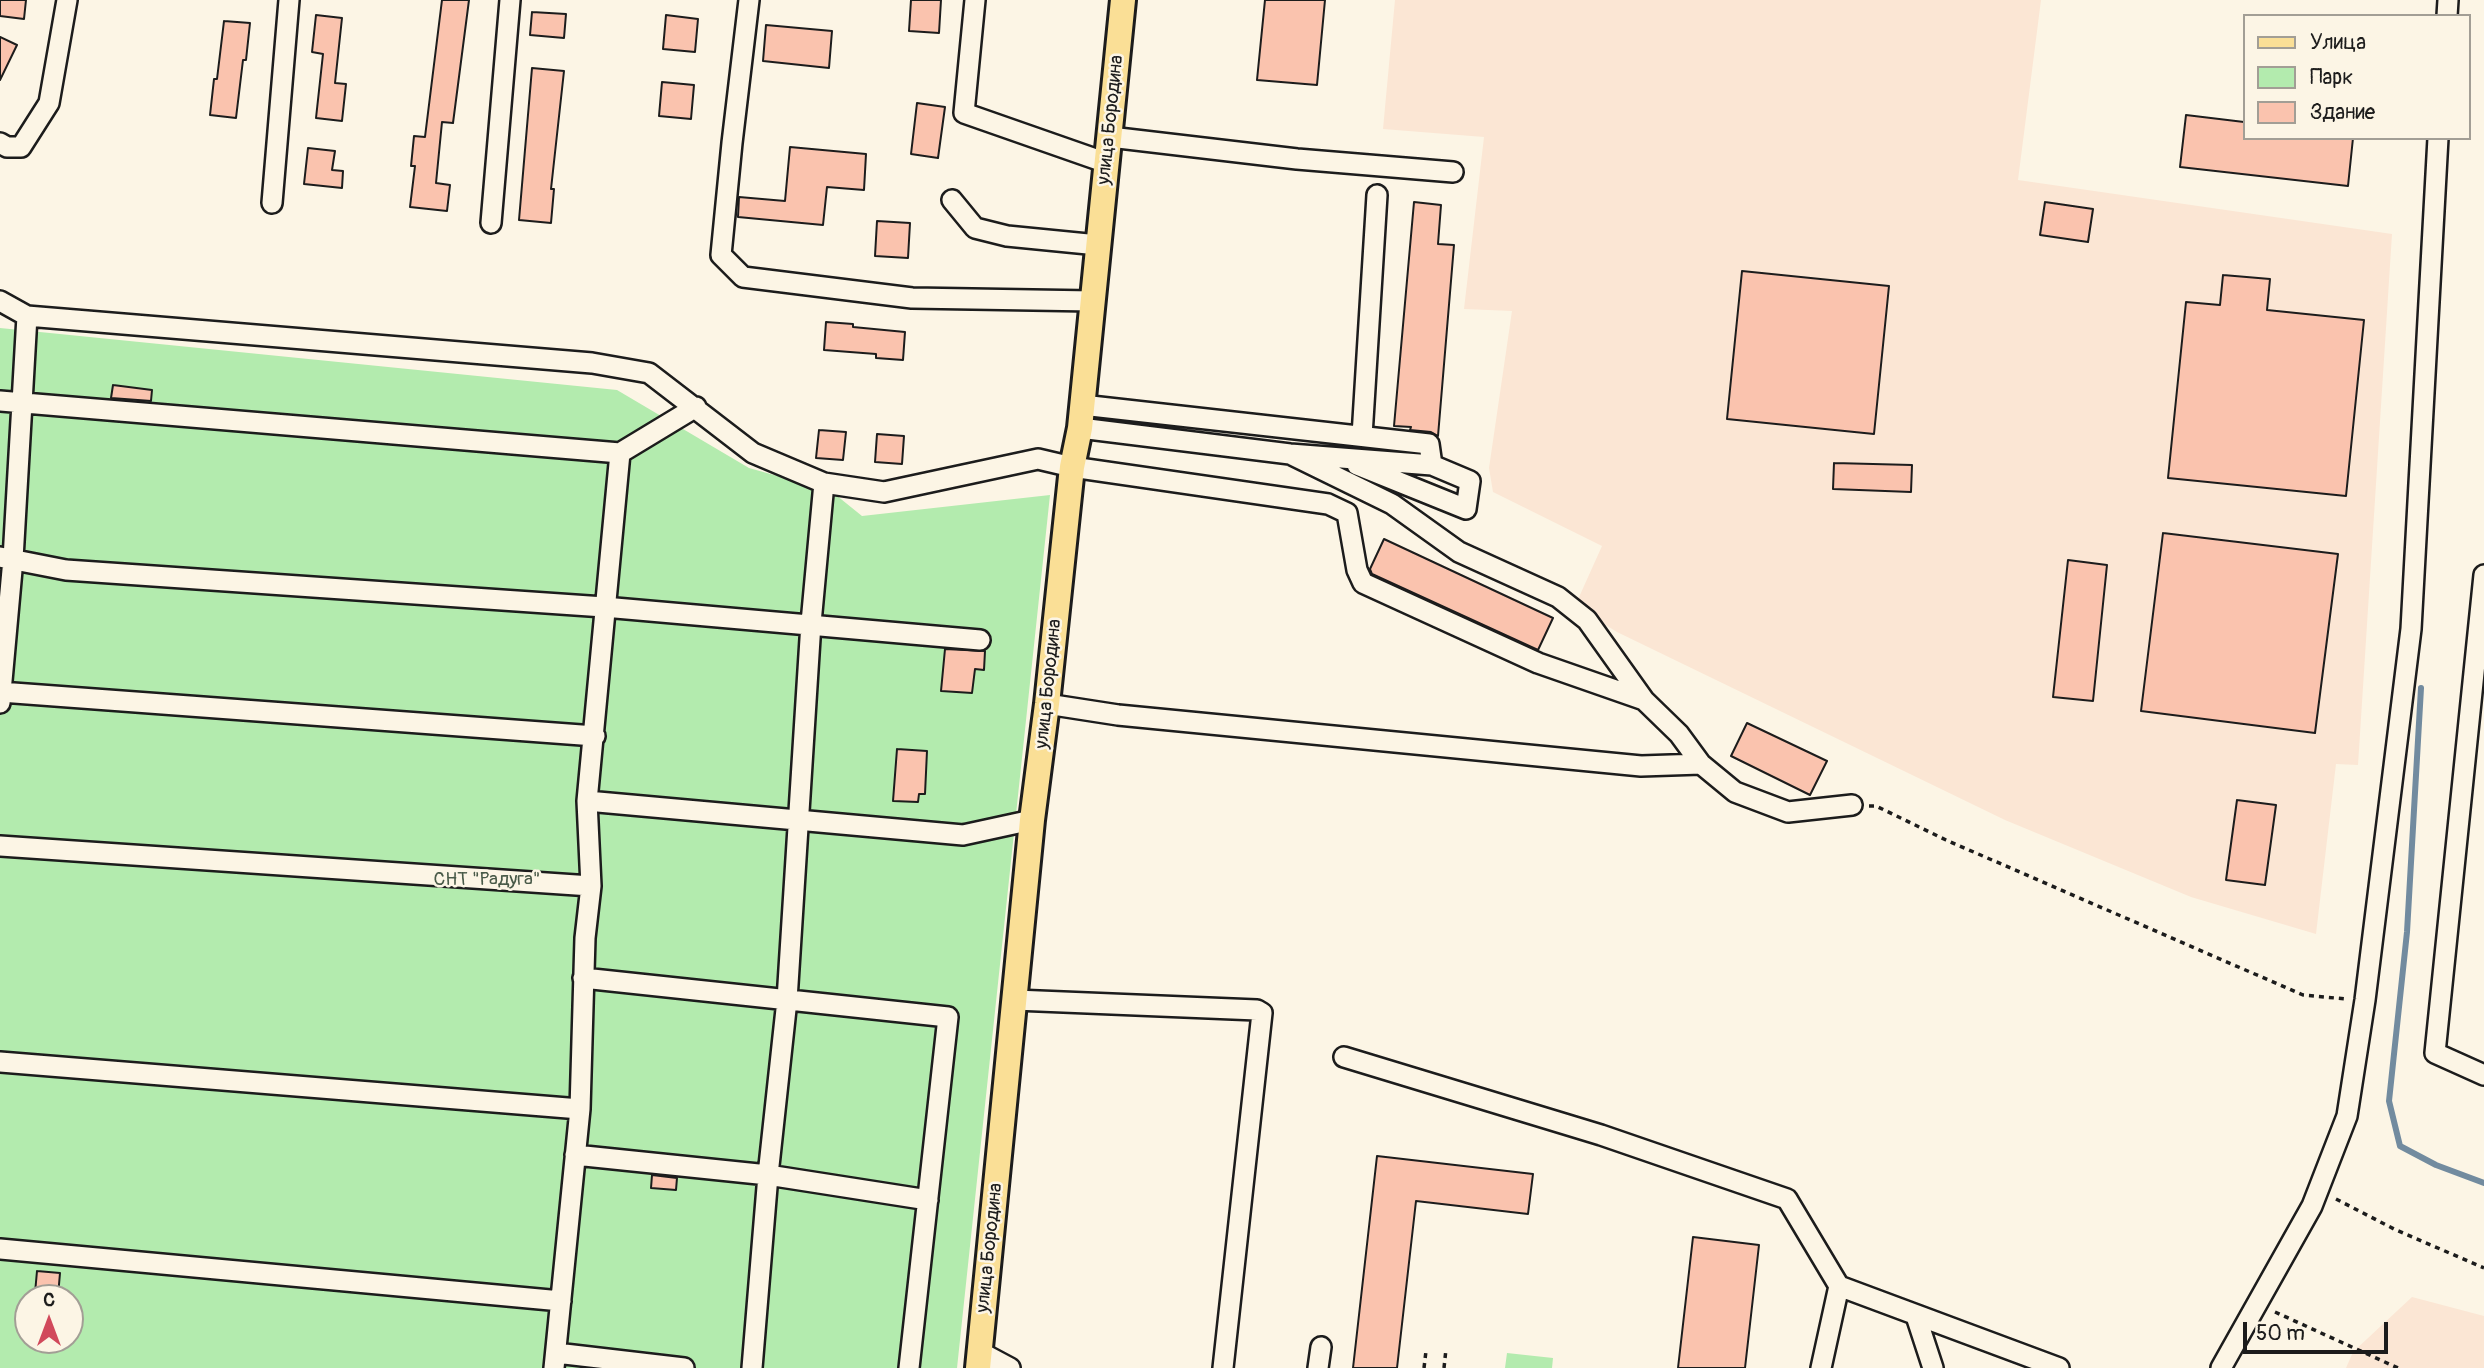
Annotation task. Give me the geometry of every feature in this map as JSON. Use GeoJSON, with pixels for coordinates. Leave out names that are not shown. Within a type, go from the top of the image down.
{"type":"FeatureCollection","features":[{"type":"Feature","properties":{"kind":"main road","name":"улица Бородина"},"geometry":{"type":"LineString","coordinates":[[979,1360],[1032,820],[1072,467],[1081,416],[1123,0]]}},
{"type":"Feature","properties":{"kind":"street"},"geometry":{"type":"LineString","coordinates":[[0,143],[7,147],[21,147],[49,103],[67,0]]}},
{"type":"Feature","properties":{"kind":"street"},"geometry":{"type":"LineString","coordinates":[[272,203],[289,0]]}},
{"type":"Feature","properties":{"kind":"street"},"geometry":{"type":"LineString","coordinates":[[491,223],[510,0]]}},
{"type":"Feature","properties":{"kind":"street"},"geometry":{"type":"LineString","coordinates":[[749,0],[721,255],[743,277],[912,298],[1093,301]]}},
{"type":"Feature","properties":{"kind":"street"},"geometry":{"type":"LineString","coordinates":[[975,0],[964,113],[1107,163]]}},
{"type":"Feature","properties":{"kind":"street"},"geometry":{"type":"LineString","coordinates":[[1110,137],[1297,159],[1453,172]]}},
{"type":"Feature","properties":{"kind":"street"},"geometry":{"type":"LineString","coordinates":[[2221,1368],[2312,1206],[2347,1116],[2365,1000],[2411,629],[2438,140]]}},
{"type":"Feature","properties":{"kind":"street"},"geometry":{"type":"LineString","coordinates":[[1362,436],[1377,195]]}},
{"type":"Feature","properties":{"kind":"street"},"geometry":{"type":"LineString","coordinates":[[952,200],[975,228],[1007,236],[1098,246]]}},
{"type":"Feature","properties":{"kind":"street"},"geometry":{"type":"LineString","coordinates":[[0,301],[27,316],[592,363],[649,373],[754,453],[824,483],[884,492],[1038,459],[1072,467],[1328,504],[1347,513],[1357,570],[1363,583],[1538,663],[1644,700]]}},
{"type":"Feature","properties":{"kind":"street"},"geometry":{"type":"LineString","coordinates":[[0,703],[6,558],[27,316]]}},
{"type":"Feature","properties":{"kind":"street"},"geometry":{"type":"LineString","coordinates":[[0,401],[620,453],[696,407]]}},
{"type":"Feature","properties":{"kind":"street"},"geometry":{"type":"LineString","coordinates":[[1081,416],[1362,436],[1429,444],[1432,465]]}},
{"type":"Feature","properties":{"kind":"street"},"geometry":{"type":"LineString","coordinates":[[1081,416],[1290,454],[1432,465],[1470,481],[1466,509],[1343,459]]}},
{"type":"Feature","properties":{"kind":"street"},"geometry":{"type":"LineString","coordinates":[[620,453],[587,801],[591,886],[583,978],[580,1109],[555,1360],[684,1368]]}},
{"type":"Feature","properties":{"kind":"street"},"geometry":{"type":"LineString","coordinates":[[1290,454],[1392,504],[1459,552],[1558,597],[1587,620],[1644,700],[1679,734],[1701,764],[1735,792],[1788,812],[1852,805]]}},
{"type":"Feature","properties":{"kind":"street"},"geometry":{"type":"LineString","coordinates":[[752,1368],[768,1175],[787,1000],[811,623],[824,483]]}},
{"type":"Feature","properties":{"kind":"street"},"geometry":{"type":"LineString","coordinates":[[6,558],[66,570],[604,607],[811,623],[980,640]]}},
{"type":"Feature","properties":{"kind":"street"},"geometry":{"type":"LineString","coordinates":[[2483,587],[2435,1053],[2484,1075]]}},
{"type":"Feature","properties":{"kind":"street"},"geometry":{"type":"LineString","coordinates":[[0,692],[594,736]]}},
{"type":"Feature","properties":{"kind":"street"},"geometry":{"type":"LineString","coordinates":[[1047,704],[1118,715],[1641,766],[1701,764]]}},
{"type":"Feature","properties":{"kind":"street"},"geometry":{"type":"LineString","coordinates":[[587,801],[963,835],[1032,820]]}},
{"type":"Feature","properties":{"kind":"street"},"geometry":{"type":"LineString","coordinates":[[0,846],[591,886]]}},
{"type":"Feature","properties":{"kind":"street"},"geometry":{"type":"LineString","coordinates":[[583,978],[948,1017],[909,1368]]}},
{"type":"Feature","properties":{"kind":"street"},"geometry":{"type":"LineString","coordinates":[[1015,1000],[1257,1010],[1262,1013],[1223,1368]]}},
{"type":"Feature","properties":{"kind":"street"},"geometry":{"type":"LineString","coordinates":[[1344,1057],[1601,1135],[1787,1199],[1839,1286],[2059,1368]]}},
{"type":"Feature","properties":{"kind":"street"},"geometry":{"type":"LineString","coordinates":[[0,1062],[580,1109]]}},
{"type":"Feature","properties":{"kind":"street"},"geometry":{"type":"LineString","coordinates":[[575,1155],[768,1175],[928,1199]]}},
{"type":"Feature","properties":{"kind":"street"},"geometry":{"type":"LineString","coordinates":[[0,1249],[561,1301]]}},
{"type":"Feature","properties":{"kind":"street"},"geometry":{"type":"LineString","coordinates":[[1821,1368],[1839,1286]]}},
{"type":"Feature","properties":{"kind":"street"},"geometry":{"type":"LineString","coordinates":[[1916,1316],[1933,1368]]}},
{"type":"Feature","properties":{"kind":"street"},"geometry":{"type":"LineString","coordinates":[[1318,1368],[1321,1347]]}},
{"type":"Feature","properties":{"kind":"street"},"geometry":{"type":"LineString","coordinates":[[979,1360],[1010,1368]]}},
{"type":"Feature","properties":{"kind":"path"},"geometry":{"type":"LineString","coordinates":[[1852,805],[1876,806],[1946,840],[2303,995],[2365,1000]]}},
{"type":"Feature","properties":{"kind":"path"},"geometry":{"type":"LineString","coordinates":[[2318,1190],[2395,1229],[2484,1268]]}},
{"type":"Feature","properties":{"kind":"path"},"geometry":{"type":"LineString","coordinates":[[2257,1304],[2398,1368]]}},
{"type":"Feature","properties":{"kind":"path"},"geometry":{"type":"LineString","coordinates":[[1444,1368],[1446,1349]]}},
{"type":"Feature","properties":{"kind":"path"},"geometry":{"type":"LineString","coordinates":[[1424,1368],[1426,1351]]}},
{"type":"Feature","properties":{"kind":"shaded area"},"geometry":{"type":"Polygon","coordinates":[[[1395,0],[2041,0],[2018,180],[2392,234],[2358,765],[2336,764],[2316,934],[2191,897],[2005,820],[1617,632],[1575,606],[1602,546],[1493,492],[1489,468],[1512,311],[1464,309],[1484,137],[1383,129],[1395,0]]]}},
{"type":"Feature","properties":{"kind":"shaded area"},"geometry":{"type":"Polygon","coordinates":[[[2412,1297],[2484,1316],[2484,1368],[2346,1368],[2353,1352],[2412,1297]]]}},
{"type":"Feature","properties":{"kind":"green space","name":"СНТ \"Радуга\""},"geometry":{"type":"Polygon","coordinates":[[[0,328],[617,390],[749,468],[831,491],[862,516],[1050,495],[957,1368],[0,1368],[0,328]]]}},
{"type":"Feature","properties":{"kind":"green space"},"geometry":{"type":"Polygon","coordinates":[[[1507,1353],[1553,1358],[1552,1368],[1505,1368],[1507,1353]]]}},
{"type":"Feature","properties":{"kind":"building"},"geometry":{"type":"Polygon","coordinates":[[[0,0],[26,0],[24,19],[0,16],[0,0]]]}},
{"type":"Feature","properties":{"kind":"building"},"geometry":{"type":"Polygon","coordinates":[[[442,0],[469,0],[453,123],[442,122],[436,183],[450,185],[447,211],[410,207],[415,166],[411,166],[414,136],[425,137],[442,0]]]}},
{"type":"Feature","properties":{"kind":"building"},"geometry":{"type":"Polygon","coordinates":[[[911,0],[941,0],[939,33],[909,31],[911,0]]]}},
{"type":"Feature","properties":{"kind":"building"},"geometry":{"type":"Polygon","coordinates":[[[1265,0],[1325,0],[1317,85],[1257,80],[1265,0]]]}},
{"type":"Feature","properties":{"kind":"building"},"geometry":{"type":"Polygon","coordinates":[[[532,12],[566,14],[564,38],[530,35],[532,12]]]}},
{"type":"Feature","properties":{"kind":"building"},"geometry":{"type":"Polygon","coordinates":[[[316,15],[342,18],[335,83],[346,84],[342,121],[316,118],[323,54],[312,52],[316,15]]]}},
{"type":"Feature","properties":{"kind":"building"},"geometry":{"type":"Polygon","coordinates":[[[666,15],[698,19],[695,52],[663,49],[666,15]]]}},
{"type":"Feature","properties":{"kind":"building"},"geometry":{"type":"Polygon","coordinates":[[[224,21],[250,23],[236,118],[210,115],[224,21]]]}},
{"type":"Feature","properties":{"kind":"building"},"geometry":{"type":"Polygon","coordinates":[[[766,25],[832,31],[829,68],[763,61],[766,25]]]}},
{"type":"Feature","properties":{"kind":"building"},"geometry":{"type":"Polygon","coordinates":[[[0,37],[17,45],[0,80],[0,37]]]}},
{"type":"Feature","properties":{"kind":"building"},"geometry":{"type":"Polygon","coordinates":[[[532,68],[564,71],[551,189],[554,189],[551,223],[519,220],[532,68]]]}},
{"type":"Feature","properties":{"kind":"building"},"geometry":{"type":"Polygon","coordinates":[[[662,82],[694,85],[691,119],[659,116],[662,82]]]}},
{"type":"Feature","properties":{"kind":"building"},"geometry":{"type":"Polygon","coordinates":[[[917,103],[945,107],[938,158],[911,154],[917,103]]]}},
{"type":"Feature","properties":{"kind":"building"},"geometry":{"type":"Polygon","coordinates":[[[2186,115],[2242,122],[2242,140],[2353,140],[2348,186],[2180,167],[2186,115]]]}},
{"type":"Feature","properties":{"kind":"building"},"geometry":{"type":"Polygon","coordinates":[[[790,147],[866,154],[864,190],[827,187],[823,225],[738,217],[739,197],[785,201],[790,147]]]}},
{"type":"Feature","properties":{"kind":"building"},"geometry":{"type":"Polygon","coordinates":[[[308,148],[335,151],[332,170],[343,171],[342,188],[304,184],[308,148]]]}},
{"type":"Feature","properties":{"kind":"building"},"geometry":{"type":"Polygon","coordinates":[[[1414,202],[1441,205],[1438,244],[1454,245],[1438,436],[1431,432],[1410,430],[1411,427],[1394,426],[1414,202]]]}},
{"type":"Feature","properties":{"kind":"building"},"geometry":{"type":"Polygon","coordinates":[[[2045,202],[2093,209],[2088,242],[2040,235],[2045,202]]]}},
{"type":"Feature","properties":{"kind":"building"},"geometry":{"type":"Polygon","coordinates":[[[877,221],[910,223],[908,258],[875,256],[877,221]]]}},
{"type":"Feature","properties":{"kind":"building"},"geometry":{"type":"Polygon","coordinates":[[[1742,271],[1889,286],[1874,434],[1727,419],[1742,271]]]}},
{"type":"Feature","properties":{"kind":"building"},"geometry":{"type":"Polygon","coordinates":[[[2223,275],[2270,279],[2267,310],[2364,320],[2346,496],[2168,478],[2186,302],[2220,305],[2223,275]]]}},
{"type":"Feature","properties":{"kind":"building"},"geometry":{"type":"Polygon","coordinates":[[[826,322],[905,332],[903,360],[876,358],[876,354],[824,350],[826,322]]]}},
{"type":"Feature","properties":{"kind":"building"},"geometry":{"type":"Polygon","coordinates":[[[113,385],[152,390],[151,401],[111,398],[113,385]]]}},
{"type":"Feature","properties":{"kind":"building"},"geometry":{"type":"Polygon","coordinates":[[[819,430],[846,432],[843,460],[816,458],[819,430]]]}},
{"type":"Feature","properties":{"kind":"building"},"geometry":{"type":"Polygon","coordinates":[[[877,434],[904,436],[902,464],[875,462],[877,434]]]}},
{"type":"Feature","properties":{"kind":"building"},"geometry":{"type":"Polygon","coordinates":[[[1834,463],[1912,465],[1911,492],[1833,489],[1834,463]]]}},
{"type":"Feature","properties":{"kind":"building"},"geometry":{"type":"Polygon","coordinates":[[[2163,533],[2338,554],[2315,733],[2141,711],[2163,533]]]}},
{"type":"Feature","properties":{"kind":"building"},"geometry":{"type":"Polygon","coordinates":[[[1384,539],[1553,618],[1538,650],[1372,574],[1370,569],[1384,539]]]}},
{"type":"Feature","properties":{"kind":"building"},"geometry":{"type":"Polygon","coordinates":[[[2068,560],[2107,565],[2093,701],[2053,697],[2068,560]]]}},
{"type":"Feature","properties":{"kind":"building"},"geometry":{"type":"Polygon","coordinates":[[[945,649],[985,651],[984,670],[975,669],[972,693],[941,691],[945,649]]]}},
{"type":"Feature","properties":{"kind":"building"},"geometry":{"type":"Polygon","coordinates":[[[1747,723],[1827,761],[1810,795],[1731,756],[1747,723]]]}},
{"type":"Feature","properties":{"kind":"building"},"geometry":{"type":"Polygon","coordinates":[[[897,749],[927,751],[925,794],[919,794],[918,802],[893,801],[897,749]]]}},
{"type":"Feature","properties":{"kind":"building"},"geometry":{"type":"Polygon","coordinates":[[[2237,800],[2276,805],[2265,885],[2226,880],[2237,800]]]}},
{"type":"Feature","properties":{"kind":"building"},"geometry":{"type":"Polygon","coordinates":[[[1377,1156],[1533,1174],[1528,1214],[1416,1201],[1397,1368],[1353,1368],[1377,1156]]]}},
{"type":"Feature","properties":{"kind":"building"},"geometry":{"type":"Polygon","coordinates":[[[652,1175],[677,1178],[676,1190],[651,1188],[652,1175]]]}},
{"type":"Feature","properties":{"kind":"building"},"geometry":{"type":"Polygon","coordinates":[[[1693,1237],[1759,1245],[1745,1368],[1678,1368],[1693,1237]]]}},
{"type":"Feature","properties":{"kind":"building"},"geometry":{"type":"Polygon","coordinates":[[[37,1271],[60,1273],[59,1284],[36,1284],[37,1271]]]}},
{"type":"Feature","properties":{"kind":"waterway"},"geometry":{"type":"LineString","coordinates":[[2421,688],[2407,932],[2389,1101],[2400,1146],[2436,1165],[2484,1183]]}}]}
